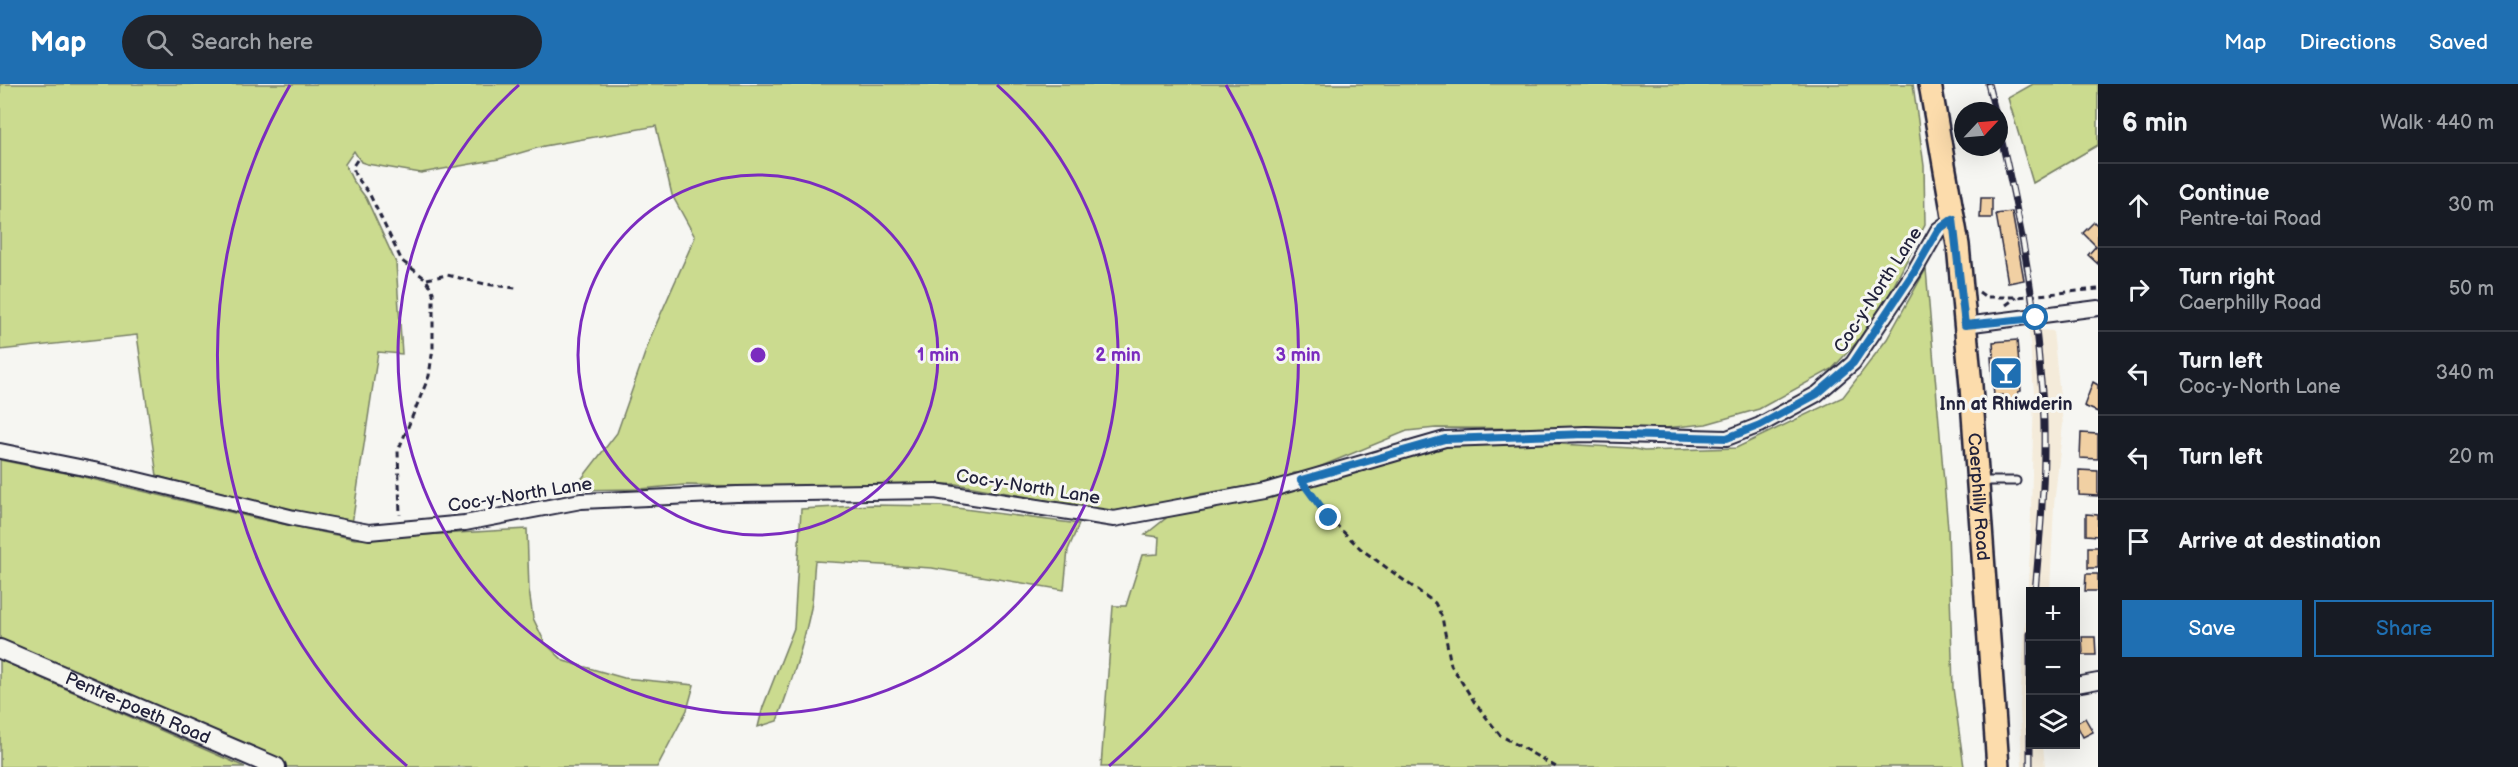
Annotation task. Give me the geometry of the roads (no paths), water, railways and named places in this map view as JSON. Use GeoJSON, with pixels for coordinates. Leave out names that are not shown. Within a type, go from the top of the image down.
{"type":"FeatureCollection","features":[{"type":"Feature","properties":{"kind":"main road","name":"Caerphilly Road"},"geometry":{"type":"LineString","coordinates":[[1930,84],[1953,219],[1965,325],[1998,767]]}},
{"type":"Feature","properties":{"kind":"street","name":"Coc-y-North Lane"},"geometry":{"type":"LineString","coordinates":[[0,451],[109,473],[294,518],[369,532],[465,524],[581,501],[737,494],[935,491],[1114,519],[1265,491],[1445,439],[1586,434],[1727,438],[1760,425],[1817,394],[1853,363],[1914,272],[1938,230],[1953,219]]}},
{"type":"Feature","properties":{"kind":"street"},"geometry":{"type":"LineString","coordinates":[[1965,325],[2098,308]]}},
{"type":"Feature","properties":{"kind":"street","name":"Pentre-poeth Road"},"geometry":{"type":"LineString","coordinates":[[0,649],[276,767]]}},
{"type":"Feature","properties":{"kind":"street"},"geometry":{"type":"LineString","coordinates":[[2080,684],[2098,681]]}},
{"type":"Feature","properties":{"kind":"lane"},"geometry":{"type":"LineString","coordinates":[[1978,481],[2016,481]]}},
{"type":"Feature","properties":{"kind":"railway"},"geometry":{"type":"LineString","coordinates":[[1988,84],[1993,102]]}},
{"type":"Feature","properties":{"kind":"railway"},"geometry":{"type":"LineString","coordinates":[[2005,156],[2029,280],[2043,400],[2043,489],[2035,587]]}},
{"type":"Feature","properties":{"kind":"railway"},"geometry":{"type":"LineString","coordinates":[[2030,641],[2030,767]]}},
{"type":"Feature","properties":{"kind":"place","name":"Inn at Rhiwderin"},"geometry":{"type":"Point","coordinates":[2006,373]}}]}
